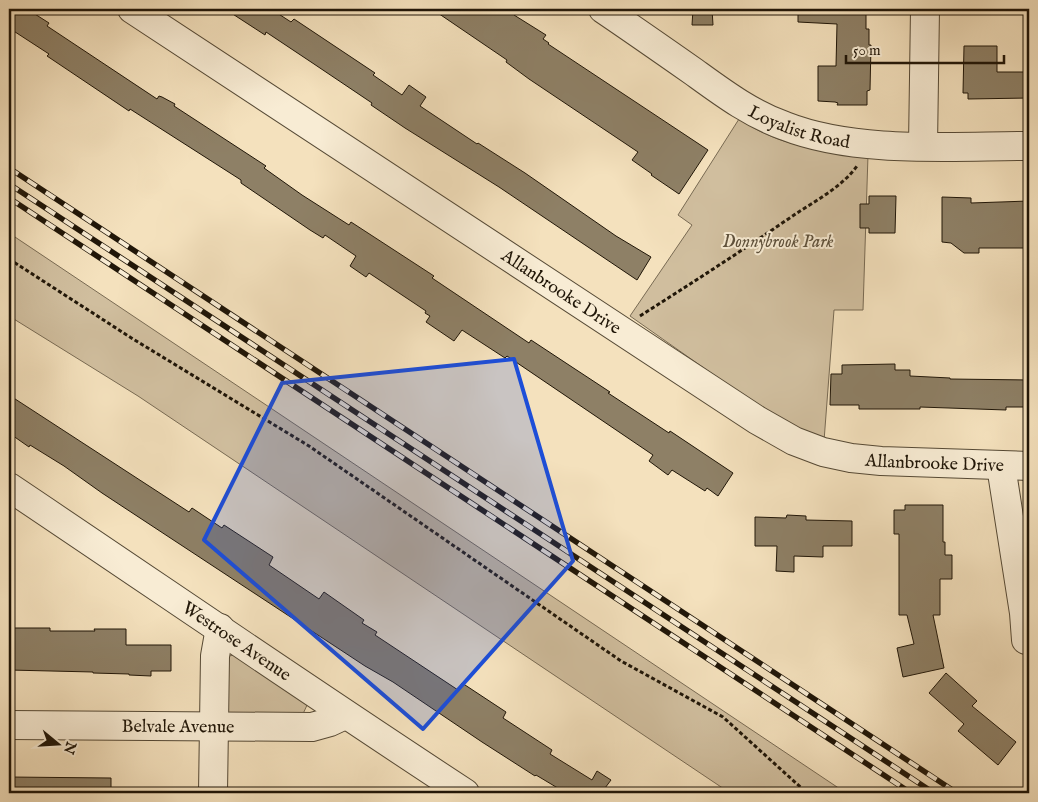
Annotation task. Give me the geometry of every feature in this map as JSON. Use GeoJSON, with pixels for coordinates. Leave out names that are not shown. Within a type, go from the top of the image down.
{"type":"FeatureCollection","features":[{"type":"Feature","properties":{"kind":"street","name":"Allanbrooke Drive"},"geometry":{"type":"LineString","coordinates":[[132,9],[757,420],[794,441],[823,452],[850,458],[881,461],[1029,466]]}},
{"type":"Feature","properties":{"kind":"street","name":"Loyalist Road"},"geometry":{"type":"LineString","coordinates":[[604,9],[736,102],[756,114],[800,132],[871,145],[1029,146]]}},
{"type":"Feature","properties":{"kind":"street"},"geometry":{"type":"LineString","coordinates":[[923,146],[925,9]]}},
{"type":"Feature","properties":{"kind":"street"},"geometry":{"type":"LineString","coordinates":[[1001,466],[1024,613],[1026,640]]}},
{"type":"Feature","properties":{"kind":"street","name":"Westrose Avenue"},"geometry":{"type":"LineString","coordinates":[[9,488],[465,793]]}},
{"type":"Feature","properties":{"kind":"street"},"geometry":{"type":"LineString","coordinates":[[213,793],[215,656],[220,628]]}},
{"type":"Feature","properties":{"kind":"street","name":"Belvale Avenue"},"geometry":{"type":"LineString","coordinates":[[9,725],[312,727],[330,722],[345,714]]}},
{"type":"Feature","properties":{"kind":"path"},"geometry":{"type":"LineString","coordinates":[[620,329],[742,251],[827,192],[854,171],[871,145]]}},
{"type":"Feature","properties":{"kind":"path"},"geometry":{"type":"LineString","coordinates":[[9,259],[133,339],[309,446],[621,661],[723,717],[807,793]]}},
{"type":"Feature","properties":{"kind":"highlighted area"},"geometry":{"type":"Polygon","coordinates":[[[514,359],[573,561],[423,729],[204,540],[282,383],[514,359]]]}},
{"type":"Feature","properties":{"kind":"green space","name":"Donnybrook Park"},"geometry":{"type":"Polygon","coordinates":[[[739,119],[766,134],[794,144],[868,155],[863,310],[834,310],[824,441],[787,423],[728,385],[630,316],[692,225],[678,215],[739,119]]]}},
{"type":"Feature","properties":{"kind":"green space"},"geometry":{"type":"Polygon","coordinates":[[[9,233],[846,793],[730,793],[138,396],[9,316],[9,233]]]}},
{"type":"Feature","properties":{"kind":"green space"},"geometry":{"type":"Polygon","coordinates":[[[233,655],[301,692],[308,703],[302,716],[228,715],[226,657],[233,655]]]}},
{"type":"Feature","properties":{"kind":"building"},"geometry":{"type":"Polygon","coordinates":[[[9,9],[27,9],[49,23],[47,26],[157,99],[159,96],[175,104],[174,106],[266,166],[264,168],[302,195],[349,225],[351,222],[434,276],[432,278],[529,343],[531,340],[610,392],[608,393],[733,473],[718,496],[707,488],[705,491],[672,470],[668,475],[649,461],[653,455],[507,356],[505,358],[462,330],[454,341],[426,322],[430,316],[425,313],[426,311],[369,273],[366,277],[350,266],[356,256],[325,235],[323,238],[310,230],[241,183],[241,180],[130,109],[129,111],[9,28],[9,9]]]}},
{"type":"Feature","properties":{"kind":"building"},"geometry":{"type":"Polygon","coordinates":[[[225,9],[271,9],[291,22],[294,19],[375,73],[373,75],[402,95],[409,85],[426,97],[420,106],[525,173],[616,236],[651,257],[637,280],[499,187],[405,128],[371,105],[372,103],[266,32],[265,35],[225,9]]]}},
{"type":"Feature","properties":{"kind":"building"},"geometry":{"type":"Polygon","coordinates":[[[432,9],[518,9],[514,15],[546,35],[543,39],[548,44],[708,150],[679,194],[632,160],[638,152],[529,79],[506,62],[507,60],[432,9]]]}},
{"type":"Feature","properties":{"kind":"building"},"geometry":{"type":"Polygon","coordinates":[[[693,9],[712,9],[713,25],[692,25],[693,9]]]}},
{"type":"Feature","properties":{"kind":"building"},"geometry":{"type":"Polygon","coordinates":[[[798,9],[866,9],[866,29],[869,29],[869,45],[871,45],[870,90],[867,91],[867,105],[837,105],[838,103],[835,102],[818,101],[818,66],[836,66],[837,24],[798,22],[798,9]]]}},
{"type":"Feature","properties":{"kind":"building"},"geometry":{"type":"Polygon","coordinates":[[[964,46],[997,46],[997,72],[1029,72],[1029,98],[968,99],[968,93],[963,93],[964,46]]]}},
{"type":"Feature","properties":{"kind":"building"},"geometry":{"type":"Polygon","coordinates":[[[869,196],[896,196],[895,233],[869,233],[869,228],[860,228],[860,204],[869,204],[869,196]]]}},
{"type":"Feature","properties":{"kind":"building"},"geometry":{"type":"Polygon","coordinates":[[[942,197],[971,198],[971,203],[1029,201],[1029,248],[979,248],[979,253],[964,253],[951,243],[942,242],[942,197]]]}},
{"type":"Feature","properties":{"kind":"building"},"geometry":{"type":"Polygon","coordinates":[[[895,364],[895,370],[910,370],[910,376],[950,379],[1029,380],[1029,407],[1006,407],[1006,410],[920,407],[920,409],[859,409],[859,405],[830,405],[831,374],[842,374],[842,365],[895,364]]]}},
{"type":"Feature","properties":{"kind":"building"},"geometry":{"type":"Polygon","coordinates":[[[9,395],[189,512],[192,508],[222,528],[224,525],[273,557],[269,565],[319,599],[324,592],[364,620],[362,623],[377,632],[375,635],[458,690],[462,683],[506,712],[503,718],[552,750],[550,754],[592,780],[597,771],[611,780],[605,788],[613,793],[566,793],[535,776],[102,493],[64,466],[30,445],[29,447],[9,433],[9,395]]]}},
{"type":"Feature","properties":{"kind":"building"},"geometry":{"type":"Polygon","coordinates":[[[905,505],[943,505],[943,542],[945,542],[945,555],[952,555],[952,579],[940,579],[940,615],[933,615],[944,668],[903,677],[897,648],[914,644],[907,615],[899,615],[899,534],[894,534],[894,510],[905,510],[905,505]]]}},
{"type":"Feature","properties":{"kind":"building"},"geometry":{"type":"Polygon","coordinates":[[[787,515],[806,516],[806,520],[852,521],[852,546],[823,546],[823,557],[794,556],[794,572],[776,571],[777,546],[755,546],[755,517],[786,518],[787,515]]]}},
{"type":"Feature","properties":{"kind":"building"},"geometry":{"type":"Polygon","coordinates":[[[9,628],[50,628],[50,631],[126,629],[126,645],[171,645],[171,671],[151,671],[151,676],[93,672],[9,670],[9,628]]]}},
{"type":"Feature","properties":{"kind":"building"},"geometry":{"type":"Polygon","coordinates":[[[946,673],[977,701],[972,706],[1016,742],[998,765],[958,731],[964,724],[929,693],[946,673]]]}},
{"type":"Feature","properties":{"kind":"building"},"geometry":{"type":"Polygon","coordinates":[[[9,777],[111,778],[111,793],[9,793],[9,777]]]}},
{"type":"Feature","properties":{"kind":"railway"},"geometry":{"type":"LineString","coordinates":[[9,168],[957,793]]}},
{"type":"Feature","properties":{"kind":"railway"},"geometry":{"type":"LineString","coordinates":[[9,184],[934,793]]}},
{"type":"Feature","properties":{"kind":"railway"},"geometry":{"type":"LineString","coordinates":[[9,198],[911,793]]}}]}
